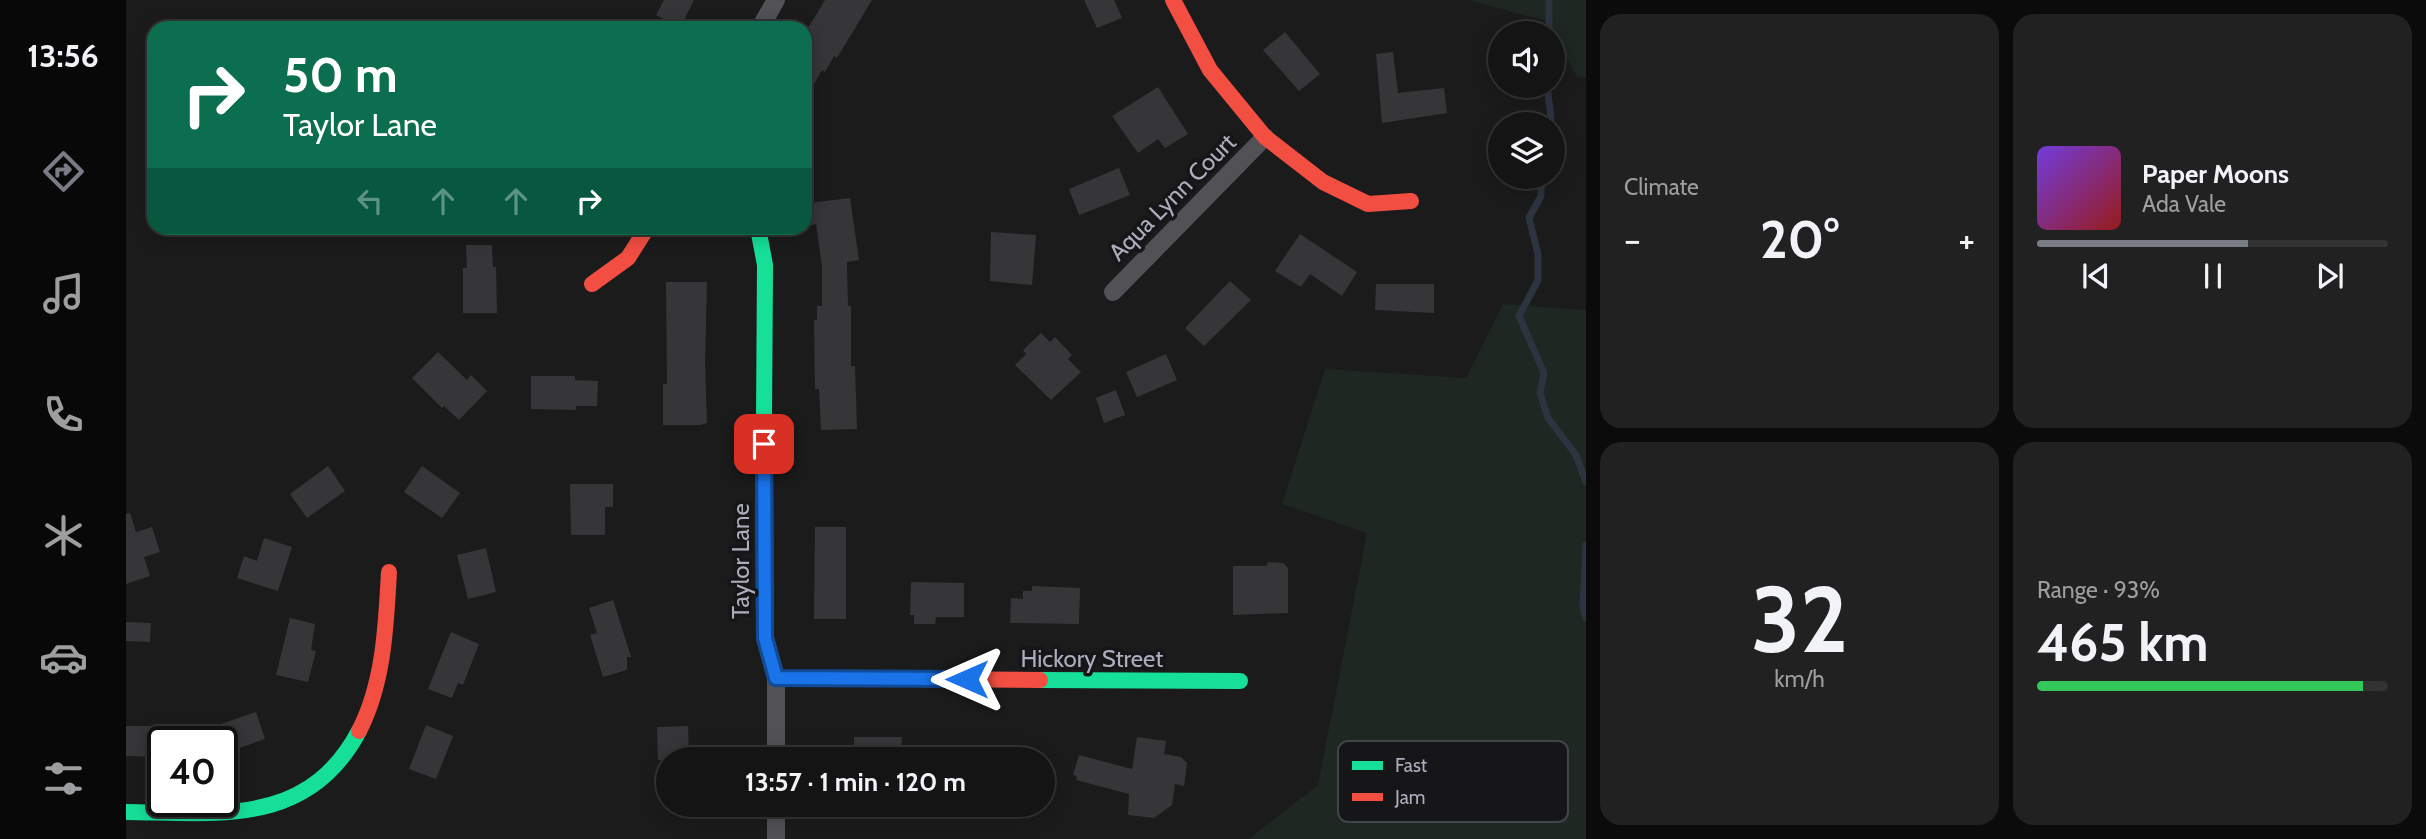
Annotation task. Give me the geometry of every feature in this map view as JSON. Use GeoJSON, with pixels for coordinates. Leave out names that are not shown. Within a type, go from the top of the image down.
{"type":"FeatureCollection","features":[{"type":"Feature","properties":{"kind":"street"},"geometry":{"type":"LineString","coordinates":[[764,21],[776,0]]}},
{"type":"Feature","properties":{"kind":"street"},"geometry":{"type":"LineString","coordinates":[[1173,0],[1210,70],[1265,137],[1323,182],[1368,204],[1411,201]]}},
{"type":"Feature","properties":{"kind":"street","name":"Aqua Lynn Court"},"geometry":{"type":"LineString","coordinates":[[1113,292],[1265,137]]}},
{"type":"Feature","properties":{"kind":"street"},"geometry":{"type":"LineString","coordinates":[[592,284],[628,258],[643,235]]}},
{"type":"Feature","properties":{"kind":"street"},"geometry":{"type":"LineString","coordinates":[[759,235],[765,265],[764,419]]}},
{"type":"Feature","properties":{"kind":"street","name":"Taylor Lane"},"geometry":{"type":"LineString","coordinates":[[764,444],[765,638],[776,678],[776,747]]}},
{"type":"Feature","properties":{"kind":"street"},"geometry":{"type":"LineString","coordinates":[[126,811],[228,813],[256,810],[284,803],[312,789],[338,768],[356,740],[372,698],[382,652],[389,572]]}},
{"type":"Feature","properties":{"kind":"street","name":"Hickory Street"},"geometry":{"type":"LineString","coordinates":[[776,678],[1240,681]]}},
{"type":"Feature","properties":{"kind":"street"},"geometry":{"type":"LineString","coordinates":[[776,817],[776,839]]}},
{"type":"Feature","properties":{"kind":"shaded area"},"geometry":{"type":"Polygon","coordinates":[[[1468,0],[1586,0],[1586,78],[1577,77],[1565,55],[1565,21],[1547,21],[1468,0]]]}},
{"type":"Feature","properties":{"kind":"shaded area"},"geometry":{"type":"Polygon","coordinates":[[[1503,304],[1586,310],[1586,839],[1249,839],[1318,785],[1367,533],[1282,504],[1325,369],[1466,378],[1503,304]]]}},
{"type":"Feature","properties":{"kind":"building"},"geometry":{"type":"Polygon","coordinates":[[[664,0],[694,0],[684,21],[667,21],[656,15],[664,0]]]}},
{"type":"Feature","properties":{"kind":"building"},"geometry":{"type":"Polygon","coordinates":[[[825,0],[872,0],[837,58],[834,56],[825,72],[822,70],[812,88],[812,21],[825,0]]]}},
{"type":"Feature","properties":{"kind":"building"},"geometry":{"type":"Polygon","coordinates":[[[1084,0],[1114,0],[1122,18],[1097,28],[1084,0]]]}},
{"type":"Feature","properties":{"kind":"building"},"geometry":{"type":"Polygon","coordinates":[[[1285,32],[1320,74],[1299,91],[1263,50],[1285,32]]]}},
{"type":"Feature","properties":{"kind":"building"},"geometry":{"type":"Polygon","coordinates":[[[1393,52],[1398,93],[1444,88],[1447,113],[1382,123],[1376,54],[1393,52]]]}},
{"type":"Feature","properties":{"kind":"building"},"geometry":{"type":"Polygon","coordinates":[[[1158,87],[1188,134],[1165,148],[1158,139],[1138,153],[1112,116],[1158,87]]]}},
{"type":"Feature","properties":{"kind":"building"},"geometry":{"type":"Polygon","coordinates":[[[1119,168],[1130,195],[1079,215],[1069,189],[1119,168]]]}},
{"type":"Feature","properties":{"kind":"building"},"geometry":{"type":"Polygon","coordinates":[[[850,198],[859,260],[847,262],[848,306],[851,306],[851,366],[855,366],[857,429],[821,430],[819,389],[815,389],[814,320],[817,320],[817,306],[822,306],[822,266],[816,224],[812,225],[812,203],[850,198]]]}},
{"type":"Feature","properties":{"kind":"building"},"geometry":{"type":"Polygon","coordinates":[[[991,232],[1036,235],[1032,285],[990,281],[991,232]]]}},
{"type":"Feature","properties":{"kind":"building"},"geometry":{"type":"Polygon","coordinates":[[[1300,234],[1357,272],[1342,296],[1310,274],[1301,287],[1275,271],[1300,234]]]}},
{"type":"Feature","properties":{"kind":"building"},"geometry":{"type":"Polygon","coordinates":[[[466,245],[492,245],[493,267],[496,267],[497,313],[463,313],[466,245]]]}},
{"type":"Feature","properties":{"kind":"building"},"geometry":{"type":"Polygon","coordinates":[[[1230,281],[1251,300],[1204,346],[1185,328],[1230,281]]]}},
{"type":"Feature","properties":{"kind":"building"},"geometry":{"type":"Polygon","coordinates":[[[666,282],[707,282],[707,423],[700,425],[663,425],[663,384],[667,384],[666,282]]]}},
{"type":"Feature","properties":{"kind":"building"},"geometry":{"type":"Polygon","coordinates":[[[1376,284],[1434,284],[1434,313],[1375,310],[1376,284]]]}},
{"type":"Feature","properties":{"kind":"building"},"geometry":{"type":"Polygon","coordinates":[[[1041,333],[1050,342],[1055,337],[1072,355],[1068,359],[1081,372],[1051,400],[1015,365],[1026,354],[1023,350],[1041,333]]]}},
{"type":"Feature","properties":{"kind":"building"},"geometry":{"type":"Polygon","coordinates":[[[438,352],[467,380],[471,375],[487,391],[459,420],[444,406],[442,408],[412,378],[438,352]]]}},
{"type":"Feature","properties":{"kind":"building"},"geometry":{"type":"Polygon","coordinates":[[[1166,354],[1177,380],[1137,397],[1126,372],[1166,354]]]}},
{"type":"Feature","properties":{"kind":"building"},"geometry":{"type":"Polygon","coordinates":[[[531,376],[575,376],[575,380],[598,381],[597,406],[576,406],[576,410],[531,409],[531,376]]]}},
{"type":"Feature","properties":{"kind":"building"},"geometry":{"type":"Polygon","coordinates":[[[1116,390],[1125,415],[1104,423],[1096,398],[1116,390]]]}},
{"type":"Feature","properties":{"kind":"building"},"geometry":{"type":"Polygon","coordinates":[[[328,466],[345,491],[307,518],[290,494],[328,466]]]}},
{"type":"Feature","properties":{"kind":"building"},"geometry":{"type":"Polygon","coordinates":[[[422,466],[460,493],[442,518],[404,492],[422,466]]]}},
{"type":"Feature","properties":{"kind":"building"},"geometry":{"type":"Polygon","coordinates":[[[570,484],[613,484],[613,507],[605,507],[605,535],[571,535],[570,484]]]}},
{"type":"Feature","properties":{"kind":"building"},"geometry":{"type":"Polygon","coordinates":[[[130,513],[136,532],[152,527],[160,552],[144,557],[150,576],[126,584],[126,514],[130,513]]]}},
{"type":"Feature","properties":{"kind":"building"},"geometry":{"type":"Polygon","coordinates":[[[815,527],[846,527],[846,619],[814,619],[815,527]]]}},
{"type":"Feature","properties":{"kind":"building"},"geometry":{"type":"Polygon","coordinates":[[[264,538],[292,547],[278,591],[237,578],[244,556],[257,561],[264,538]]]}},
{"type":"Feature","properties":{"kind":"building"},"geometry":{"type":"Polygon","coordinates":[[[486,548],[496,592],[468,599],[457,555],[486,548]]]}},
{"type":"Feature","properties":{"kind":"building"},"geometry":{"type":"Polygon","coordinates":[[[1268,562],[1283,563],[1288,568],[1288,613],[1233,615],[1233,566],[1266,566],[1268,562]]]}},
{"type":"Feature","properties":{"kind":"building"},"geometry":{"type":"Polygon","coordinates":[[[911,582],[964,583],[964,617],[936,617],[935,624],[914,624],[914,615],[910,615],[911,582]]]}},
{"type":"Feature","properties":{"kind":"building"},"geometry":{"type":"Polygon","coordinates":[[[1032,586],[1080,588],[1079,624],[1010,623],[1011,598],[1023,599],[1023,591],[1032,591],[1032,586]]]}},
{"type":"Feature","properties":{"kind":"building"},"geometry":{"type":"Polygon","coordinates":[[[613,600],[631,657],[627,657],[627,670],[603,677],[590,635],[597,633],[589,608],[613,600]]]}},
{"type":"Feature","properties":{"kind":"building"},"geometry":{"type":"Polygon","coordinates":[[[290,618],[315,624],[311,650],[316,651],[308,682],[276,675],[290,618]]]}},
{"type":"Feature","properties":{"kind":"building"},"geometry":{"type":"Polygon","coordinates":[[[126,622],[151,623],[150,642],[126,641],[126,622]]]}},
{"type":"Feature","properties":{"kind":"building"},"geometry":{"type":"Polygon","coordinates":[[[451,632],[479,644],[463,685],[458,683],[452,698],[428,689],[451,632]]]}},
{"type":"Feature","properties":{"kind":"building"},"geometry":{"type":"Polygon","coordinates":[[[256,712],[265,739],[238,748],[238,726],[215,726],[256,712]]]}},
{"type":"Feature","properties":{"kind":"building"},"geometry":{"type":"Polygon","coordinates":[[[426,725],[453,736],[436,779],[409,769],[426,725]]]}},
{"type":"Feature","properties":{"kind":"building"},"geometry":{"type":"Polygon","coordinates":[[[126,726],[147,726],[147,757],[126,756],[126,726]]]}},
{"type":"Feature","properties":{"kind":"building"},"geometry":{"type":"Polygon","coordinates":[[[688,726],[689,747],[658,747],[657,727],[688,726]]]}},
{"type":"Feature","properties":{"kind":"building"},"geometry":{"type":"Polygon","coordinates":[[[854,737],[902,737],[902,747],[854,747],[854,737]]]}},
{"type":"Feature","properties":{"kind":"building"},"geometry":{"type":"Polygon","coordinates":[[[1137,737],[1166,741],[1164,754],[1181,757],[1187,763],[1184,786],[1175,784],[1172,805],[1154,818],[1128,815],[1129,794],[1076,780],[1077,776],[1073,775],[1079,755],[1132,769],[1137,737]]]}},
{"type":"Feature","properties":{"kind":"waterway"},"geometry":{"type":"LineString","coordinates":[[1549,0],[1549,21]]}},
{"type":"Feature","properties":{"kind":"waterway"},"geometry":{"type":"LineString","coordinates":[[1549,98],[1550,112]]}},
{"type":"Feature","properties":{"kind":"waterway"},"geometry":{"type":"LineString","coordinates":[[1541,189],[1541,196],[1529,218],[1538,254],[1538,280],[1519,316],[1544,373],[1540,393],[1548,418],[1576,455],[1586,482]]}},
{"type":"Feature","properties":{"kind":"waterway"},"geometry":{"type":"LineString","coordinates":[[1586,545],[1583,608],[1586,618]]}},
{"type":"Feature","properties":{"kind":"traffic: fast"},"geometry":{"type":"LineString","coordinates":[[759,235],[765,265],[764,419]]}},
{"type":"Feature","properties":{"kind":"traffic: fast"},"geometry":{"type":"LineString","coordinates":[[1040,680],[1240,681]]}},
{"type":"Feature","properties":{"kind":"traffic: fast"},"geometry":{"type":"LineString","coordinates":[[126,812],[227,812],[258,808],[287,799],[314,784],[338,762],[359,731]]}},
{"type":"Feature","properties":{"kind":"traffic: jam"},"geometry":{"type":"LineString","coordinates":[[1173,0],[1210,70],[1265,137],[1323,182],[1368,204],[1411,201]]}},
{"type":"Feature","properties":{"kind":"traffic: jam"},"geometry":{"type":"LineString","coordinates":[[592,284],[628,258],[643,235]]}},
{"type":"Feature","properties":{"kind":"traffic: jam"},"geometry":{"type":"LineString","coordinates":[[359,731],[379,674],[389,572]]}},
{"type":"Feature","properties":{"kind":"traffic: jam"},"geometry":{"type":"LineString","coordinates":[[776,678],[1040,680]]}},
{"type":"Feature","properties":{"kind":"route"},"geometry":{"type":"LineString","coordinates":[[764,444],[765,638],[776,678],[967,679]]}}]}
